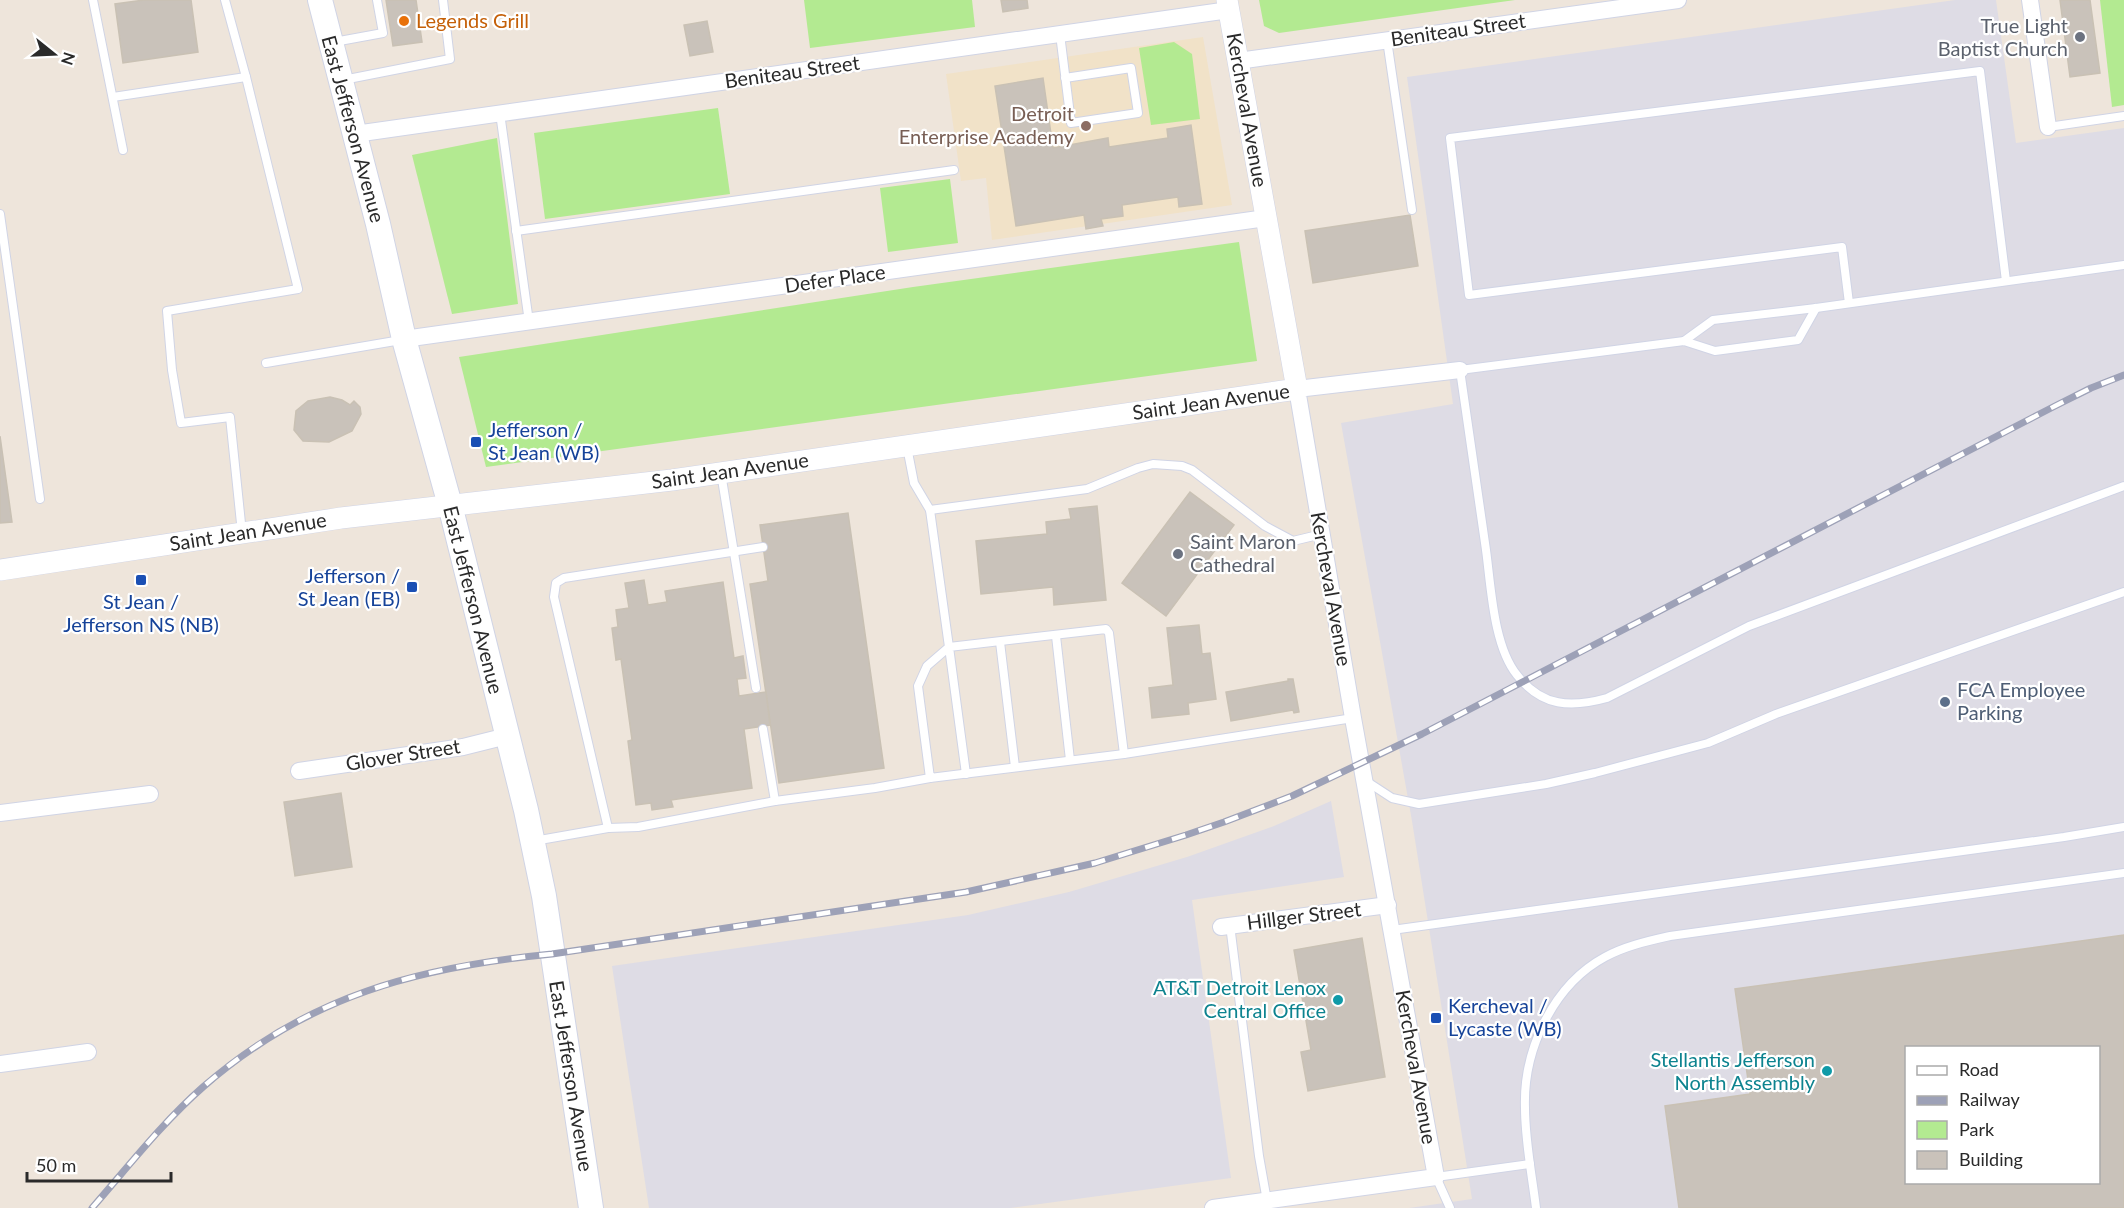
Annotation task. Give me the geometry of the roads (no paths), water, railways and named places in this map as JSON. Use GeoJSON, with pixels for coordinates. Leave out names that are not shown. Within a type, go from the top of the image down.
{"type":"FeatureCollection","features":[{"type":"Feature","properties":{"kind":"main road","name":"East Jefferson Avenue"},"geometry":{"type":"LineString","coordinates":[[320,0],[378,224],[404,339],[450,505],[532,841],[544,896],[591,1208]]}},
{"type":"Feature","properties":{"kind":"street","name":"Beniteau Street"},"geometry":{"type":"LineString","coordinates":[[1238,61],[1678,0]]}},
{"type":"Feature","properties":{"kind":"street"},"geometry":{"type":"LineString","coordinates":[[2030,0],[2048,127]]}},
{"type":"Feature","properties":{"kind":"street","name":"Beniteau Street"},"geometry":{"type":"LineString","coordinates":[[354,134],[1060,34],[1228,5]]}},
{"type":"Feature","properties":{"kind":"street","name":"Kercheval Avenue"},"geometry":{"type":"LineString","coordinates":[[1228,5],[1436,1177]]}},
{"type":"Feature","properties":{"kind":"street","name":"Defer Place"},"geometry":{"type":"LineString","coordinates":[[404,339],[1266,218]]}},
{"type":"Feature","properties":{"kind":"street","name":"Saint Jean Avenue"},"geometry":{"type":"LineString","coordinates":[[0,570],[341,518],[721,473],[1297,390],[1460,370]]}},
{"type":"Feature","properties":{"kind":"street","name":"Glover Street"},"geometry":{"type":"LineString","coordinates":[[299,771],[463,747],[507,736]]}},
{"type":"Feature","properties":{"kind":"street"},"geometry":{"type":"LineString","coordinates":[[0,813],[150,794]]}},
{"type":"Feature","properties":{"kind":"street","name":"Hillger Street"},"geometry":{"type":"LineString","coordinates":[[1226,926],[1388,905]]}},
{"type":"Feature","properties":{"kind":"street"},"geometry":{"type":"LineString","coordinates":[[0,1064],[88,1052]]}},
{"type":"Feature","properties":{"kind":"street"},"geometry":{"type":"LineString","coordinates":[[1214,1208],[1436,1177]]}},
{"type":"Feature","properties":{"kind":"lane"},"geometry":{"type":"LineString","coordinates":[[93,0],[123,150]]}},
{"type":"Feature","properties":{"kind":"lane"},"geometry":{"type":"LineString","coordinates":[[225,0],[298,289],[167,311],[172,370],[181,423],[230,417],[242,533]]}},
{"type":"Feature","properties":{"kind":"lane"},"geometry":{"type":"LineString","coordinates":[[331,43],[383,33],[377,0]]}},
{"type":"Feature","properties":{"kind":"lane"},"geometry":{"type":"LineString","coordinates":[[341,80],[450,59],[443,0]]}},
{"type":"Feature","properties":{"kind":"lane"},"geometry":{"type":"LineString","coordinates":[[1060,34],[1065,78],[1071,123],[1138,113],[1131,69],[1065,78]]}},
{"type":"Feature","properties":{"kind":"lane"},"geometry":{"type":"LineString","coordinates":[[1388,40],[1413,210]]}},
{"type":"Feature","properties":{"kind":"lane"},"geometry":{"type":"LineString","coordinates":[[1849,303],[1842,247],[1469,295],[1450,138],[1980,71],[2006,281]]}},
{"type":"Feature","properties":{"kind":"lane"},"geometry":{"type":"LineString","coordinates":[[113,97],[246,77]]}},
{"type":"Feature","properties":{"kind":"lane"},"geometry":{"type":"LineString","coordinates":[[500,113],[529,322]]}},
{"type":"Feature","properties":{"kind":"lane"},"geometry":{"type":"LineString","coordinates":[[2048,127],[2124,116]]}},
{"type":"Feature","properties":{"kind":"lane"},"geometry":{"type":"LineString","coordinates":[[516,231],[954,170]]}},
{"type":"Feature","properties":{"kind":"lane"},"geometry":{"type":"LineString","coordinates":[[0,214],[40,499]]}},
{"type":"Feature","properties":{"kind":"lane"},"geometry":{"type":"LineString","coordinates":[[1684,341],[1713,320],[2124,265]]}},
{"type":"Feature","properties":{"kind":"lane"},"geometry":{"type":"LineString","coordinates":[[1815,308],[1798,340],[1715,351],[1684,341],[1460,370],[1497,621],[1503,646],[1510,664],[1522,681],[1541,697],[1566,705],[1607,698],[1749,626],[2124,486]]}},
{"type":"Feature","properties":{"kind":"lane"},"geometry":{"type":"LineString","coordinates":[[266,363],[404,339]]}},
{"type":"Feature","properties":{"kind":"lane"},"geometry":{"type":"LineString","coordinates":[[907,447],[914,483],[930,510],[966,774]]}},
{"type":"Feature","properties":{"kind":"lane"},"geometry":{"type":"LineString","coordinates":[[930,510],[1087,489],[1138,468],[1168,464],[1192,470],[1265,526],[1293,541],[1322,534]]}},
{"type":"Feature","properties":{"kind":"lane"},"geometry":{"type":"LineString","coordinates":[[721,473],[756,688]]}},
{"type":"Feature","properties":{"kind":"lane"},"geometry":{"type":"LineString","coordinates":[[608,828],[554,597],[556,583],[564,578],[763,547]]}},
{"type":"Feature","properties":{"kind":"lane"},"geometry":{"type":"LineString","coordinates":[[1365,781],[1392,798],[1430,804],[1546,784],[1641,762],[1708,743],[1776,714],[2124,592]]}},
{"type":"Feature","properties":{"kind":"lane"},"geometry":{"type":"LineString","coordinates":[[930,778],[918,686],[927,666],[949,647],[1056,636],[1100,628],[1106,629],[1109,633],[1124,754]]}},
{"type":"Feature","properties":{"kind":"lane"},"geometry":{"type":"LineString","coordinates":[[1056,636],[1070,760]]}},
{"type":"Feature","properties":{"kind":"lane"},"geometry":{"type":"LineString","coordinates":[[999,642],[1015,767]]}},
{"type":"Feature","properties":{"kind":"lane"},"geometry":{"type":"LineString","coordinates":[[532,841],[608,828],[638,827],[776,801],[930,778],[1124,754],[1353,718]]}},
{"type":"Feature","properties":{"kind":"lane"},"geometry":{"type":"LineString","coordinates":[[763,729],[776,801]]}},
{"type":"Feature","properties":{"kind":"lane"},"geometry":{"type":"LineString","coordinates":[[1392,930],[2104,832],[2124,827]]}},
{"type":"Feature","properties":{"kind":"lane"},"geometry":{"type":"LineString","coordinates":[[1536,1208],[1524,1106],[1526,1078],[1536,1042],[1545,1021],[1572,983],[1604,957],[1635,944],[1670,936],[2124,873]]}},
{"type":"Feature","properties":{"kind":"lane"},"geometry":{"type":"LineString","coordinates":[[1226,926],[1267,1201]]}},
{"type":"Feature","properties":{"kind":"lane"},"geometry":{"type":"LineString","coordinates":[[1450,1208],[1436,1177],[1530,1164]]}},
{"type":"Feature","properties":{"kind":"railway"},"geometry":{"type":"LineString","coordinates":[[92,1208],[159,1130],[203,1087],[242,1056],[324,1008],[366,991],[456,967],[966,892],[1095,863],[1224,822],[1292,796],[1422,734],[2055,406],[2124,375]]}},
{"type":"Feature","properties":{"kind":"place","name":"Legends Grill"},"geometry":{"type":"Point","coordinates":[404,21]}},
{"type":"Feature","properties":{"kind":"place","name":"True Light Baptist Church"},"geometry":{"type":"Point","coordinates":[2080,37]}},
{"type":"Feature","properties":{"kind":"place","name":"Detroit Enterprise Academy"},"geometry":{"type":"Point","coordinates":[1086,126]}},
{"type":"Feature","properties":{"kind":"place","name":"Jefferson / St Jean (WB)"},"geometry":{"type":"Point","coordinates":[476,442]}},
{"type":"Feature","properties":{"kind":"place","name":"Saint Maron Cathedral"},"geometry":{"type":"Point","coordinates":[1178,554]}},
{"type":"Feature","properties":{"kind":"place","name":"St Jean / Jefferson NS (NB)"},"geometry":{"type":"Point","coordinates":[141,580]}},
{"type":"Feature","properties":{"kind":"place","name":"Jefferson / St Jean (EB)"},"geometry":{"type":"Point","coordinates":[412,587]}},
{"type":"Feature","properties":{"kind":"place","name":"FCA Employee Parking"},"geometry":{"type":"Point","coordinates":[1945,702]}},
{"type":"Feature","properties":{"kind":"place","name":"AT&T Detroit Lenox Central Office"},"geometry":{"type":"Point","coordinates":[1338,1000]}},
{"type":"Feature","properties":{"kind":"place","name":"Kercheval / Lycaste (WB)"},"geometry":{"type":"Point","coordinates":[1436,1018]}},
{"type":"Feature","properties":{"kind":"place","name":"Stellantis Jefferson North Assembly"},"geometry":{"type":"Point","coordinates":[1827,1071]}}]}
